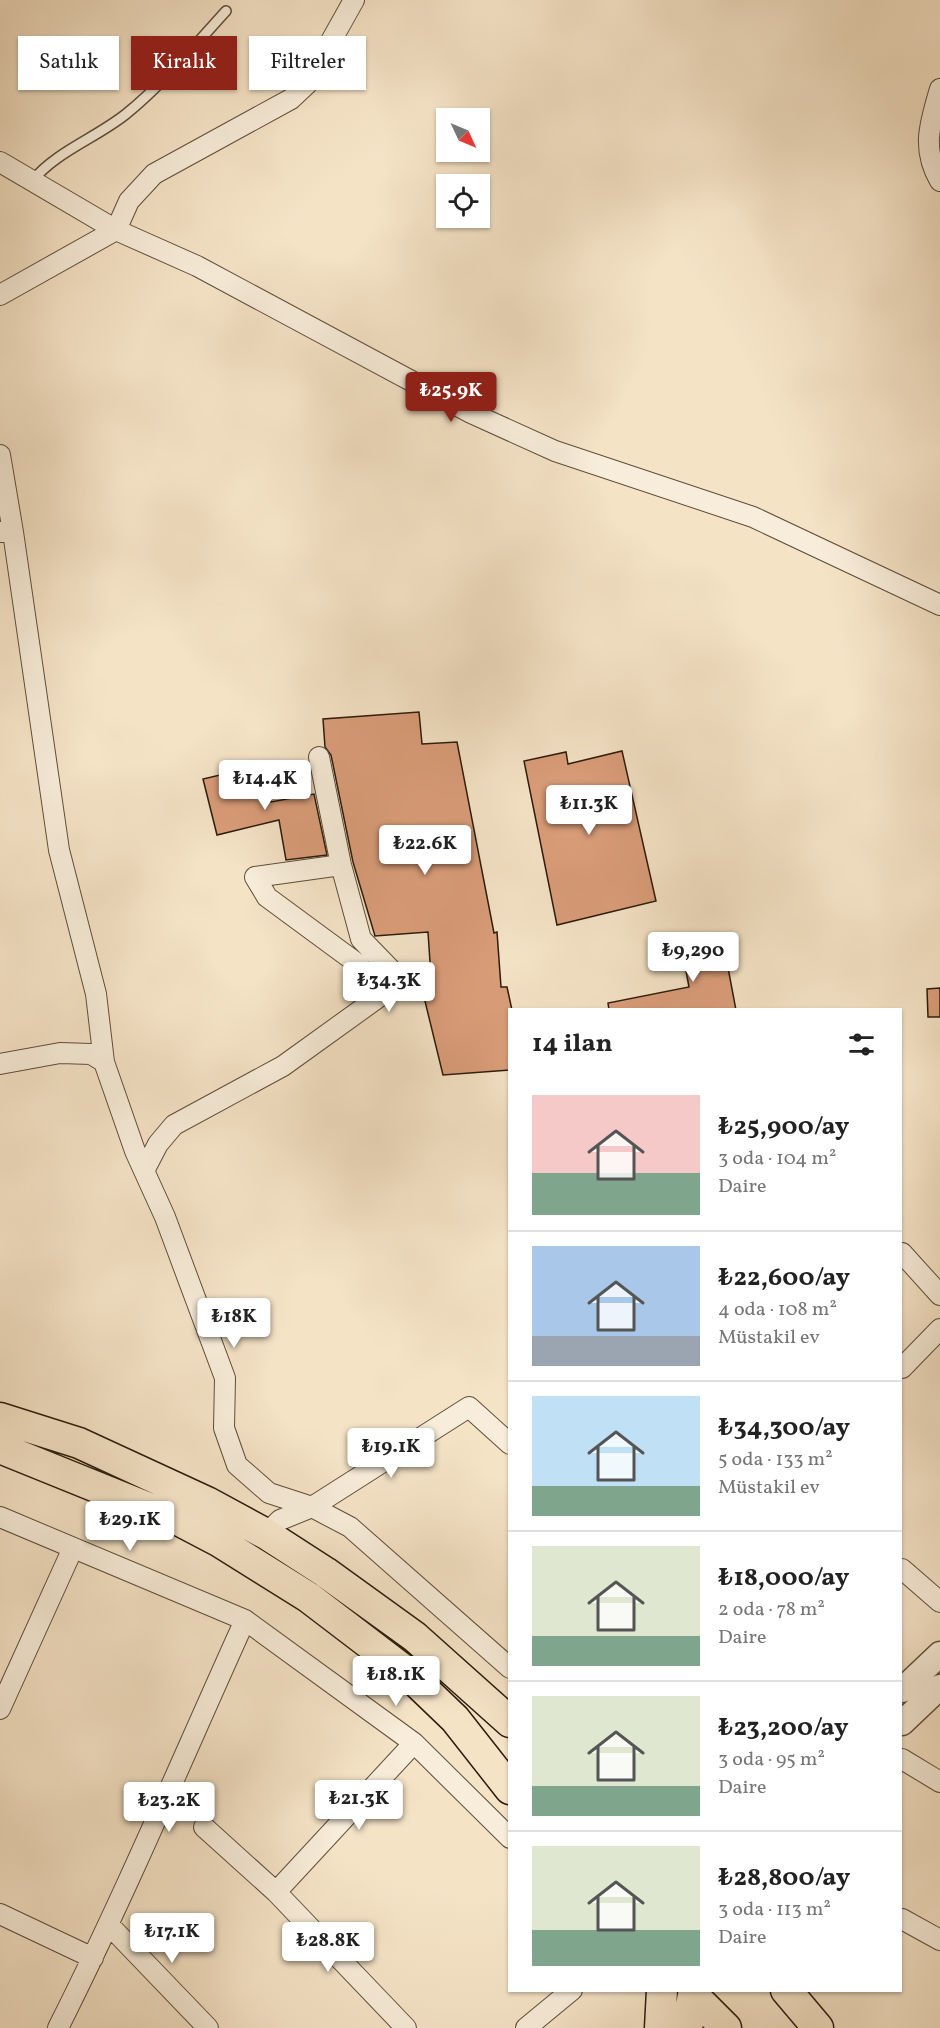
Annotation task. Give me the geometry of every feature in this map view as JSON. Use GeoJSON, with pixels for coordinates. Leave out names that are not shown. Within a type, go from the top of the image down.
{"type":"FeatureCollection","features":[{"type":"Feature","properties":{"kind":"main road"},"geometry":{"type":"LineString","coordinates":[[0,1418],[80,1443],[207,1502],[266,1534],[414,1637],[508,1720]]}},
{"type":"Feature","properties":{"kind":"main road"},"geometry":{"type":"LineString","coordinates":[[0,1448],[178,1520],[220,1542],[309,1597],[405,1671],[455,1719],[508,1786]]}},
{"type":"Feature","properties":{"kind":"main road"},"geometry":{"type":"LineString","coordinates":[[660,2028],[662,1992]]}},
{"type":"Feature","properties":{"kind":"main road"},"geometry":{"type":"LineString","coordinates":[[687,2028],[697,1992]]}},
{"type":"Feature","properties":{"kind":"main road"},"geometry":{"type":"LineString","coordinates":[[697,1992],[726,2028]]}},
{"type":"Feature","properties":{"kind":"main road"},"geometry":{"type":"LineString","coordinates":[[788,1992],[818,2028]]}},
{"type":"Feature","properties":{"kind":"street"},"geometry":{"type":"LineString","coordinates":[[0,295],[116,230],[129,201],[154,174],[291,99],[307,84],[354,0]]}},
{"type":"Feature","properties":{"kind":"street"},"geometry":{"type":"LineString","coordinates":[[940,89],[928,131],[932,167],[940,182]]}},
{"type":"Feature","properties":{"kind":"street"},"geometry":{"type":"LineString","coordinates":[[0,162],[116,230],[197,266],[482,418],[555,451],[753,517],[940,605]]}},
{"type":"Feature","properties":{"kind":"street"},"geometry":{"type":"LineString","coordinates":[[0,455],[6,532],[59,850],[96,994],[104,1062],[225,1378],[224,1428],[237,1466],[269,1492],[312,1507],[350,1527],[508,1666]]}},
{"type":"Feature","properties":{"kind":"street"},"geometry":{"type":"LineString","coordinates":[[144,1171],[158,1144],[174,1125],[283,1066],[390,989],[394,973],[361,939],[341,865],[319,757]]}},
{"type":"Feature","properties":{"kind":"street"},"geometry":{"type":"LineString","coordinates":[[341,865],[255,877],[267,897],[357,964],[369,979],[377,998]]}},
{"type":"Feature","properties":{"kind":"street"},"geometry":{"type":"LineString","coordinates":[[0,1064],[60,1053],[91,1054],[104,1062]]}},
{"type":"Feature","properties":{"kind":"street"},"geometry":{"type":"LineString","coordinates":[[902,1253],[940,1295]]}},
{"type":"Feature","properties":{"kind":"street"},"geometry":{"type":"LineString","coordinates":[[902,1368],[940,1329]]}},
{"type":"Feature","properties":{"kind":"street"},"geometry":{"type":"LineString","coordinates":[[266,1534],[280,1520],[312,1507],[469,1407],[508,1442]]}},
{"type":"Feature","properties":{"kind":"street"},"geometry":{"type":"LineString","coordinates":[[0,1517],[245,1620],[414,1743],[508,1836]]}},
{"type":"Feature","properties":{"kind":"street"},"geometry":{"type":"LineString","coordinates":[[0,1709],[73,1548]]}},
{"type":"Feature","properties":{"kind":"street"},"geometry":{"type":"LineString","coordinates":[[902,1569],[940,1602]]}},
{"type":"Feature","properties":{"kind":"street"},"geometry":{"type":"LineString","coordinates":[[58,2028],[110,1926],[128,1880],[245,1620]]}},
{"type":"Feature","properties":{"kind":"street"},"geometry":{"type":"LineString","coordinates":[[902,1690],[940,1654]]}},
{"type":"Feature","properties":{"kind":"street"},"geometry":{"type":"LineString","coordinates":[[902,1723],[940,1687]]}},
{"type":"Feature","properties":{"kind":"street"},"geometry":{"type":"LineString","coordinates":[[276,1892],[414,1743]]}},
{"type":"Feature","properties":{"kind":"street"},"geometry":{"type":"LineString","coordinates":[[902,1759],[940,1782]]}},
{"type":"Feature","properties":{"kind":"street"},"geometry":{"type":"LineString","coordinates":[[204,1827],[276,1892],[406,2028]]}},
{"type":"Feature","properties":{"kind":"street"},"geometry":{"type":"LineString","coordinates":[[0,1914],[93,1958]]}},
{"type":"Feature","properties":{"kind":"street"},"geometry":{"type":"LineString","coordinates":[[902,1918],[940,1940]]}},
{"type":"Feature","properties":{"kind":"street"},"geometry":{"type":"LineString","coordinates":[[110,1926],[208,2028]]}},
{"type":"Feature","properties":{"kind":"street"},"geometry":{"type":"LineString","coordinates":[[526,2028],[570,1992]]}},
{"type":"Feature","properties":{"kind":"lane"},"geometry":{"type":"LineString","coordinates":[[32,181],[61,155],[101,132],[156,87],[226,11]]}},
{"type":"Feature","properties":{"kind":"building"},"geometry":{"type":"Polygon","coordinates":[[[419,712],[422,744],[457,742],[494,933],[497,932],[501,987],[507,987],[512,1008],[508,1008],[508,1070],[443,1075],[423,993],[432,992],[428,932],[375,936],[353,862],[331,755],[325,747],[323,719],[419,712]]]}},
{"type":"Feature","properties":{"kind":"building"},"geometry":{"type":"Polygon","coordinates":[[[622,751],[656,901],[557,925],[524,761],[566,752],[568,764],[622,751]]]}},
{"type":"Feature","properties":{"kind":"building"},"geometry":{"type":"Polygon","coordinates":[[[262,765],[271,802],[314,794],[327,855],[286,860],[279,820],[217,835],[203,779],[262,765]]]}},
{"type":"Feature","properties":{"kind":"building"},"geometry":{"type":"Polygon","coordinates":[[[722,936],[736,1008],[609,1008],[608,1003],[689,987],[681,944],[722,936]]]}},
{"type":"Feature","properties":{"kind":"building"},"geometry":{"type":"Polygon","coordinates":[[[940,988],[940,1017],[928,1017],[927,989],[940,988]]]}}]}
